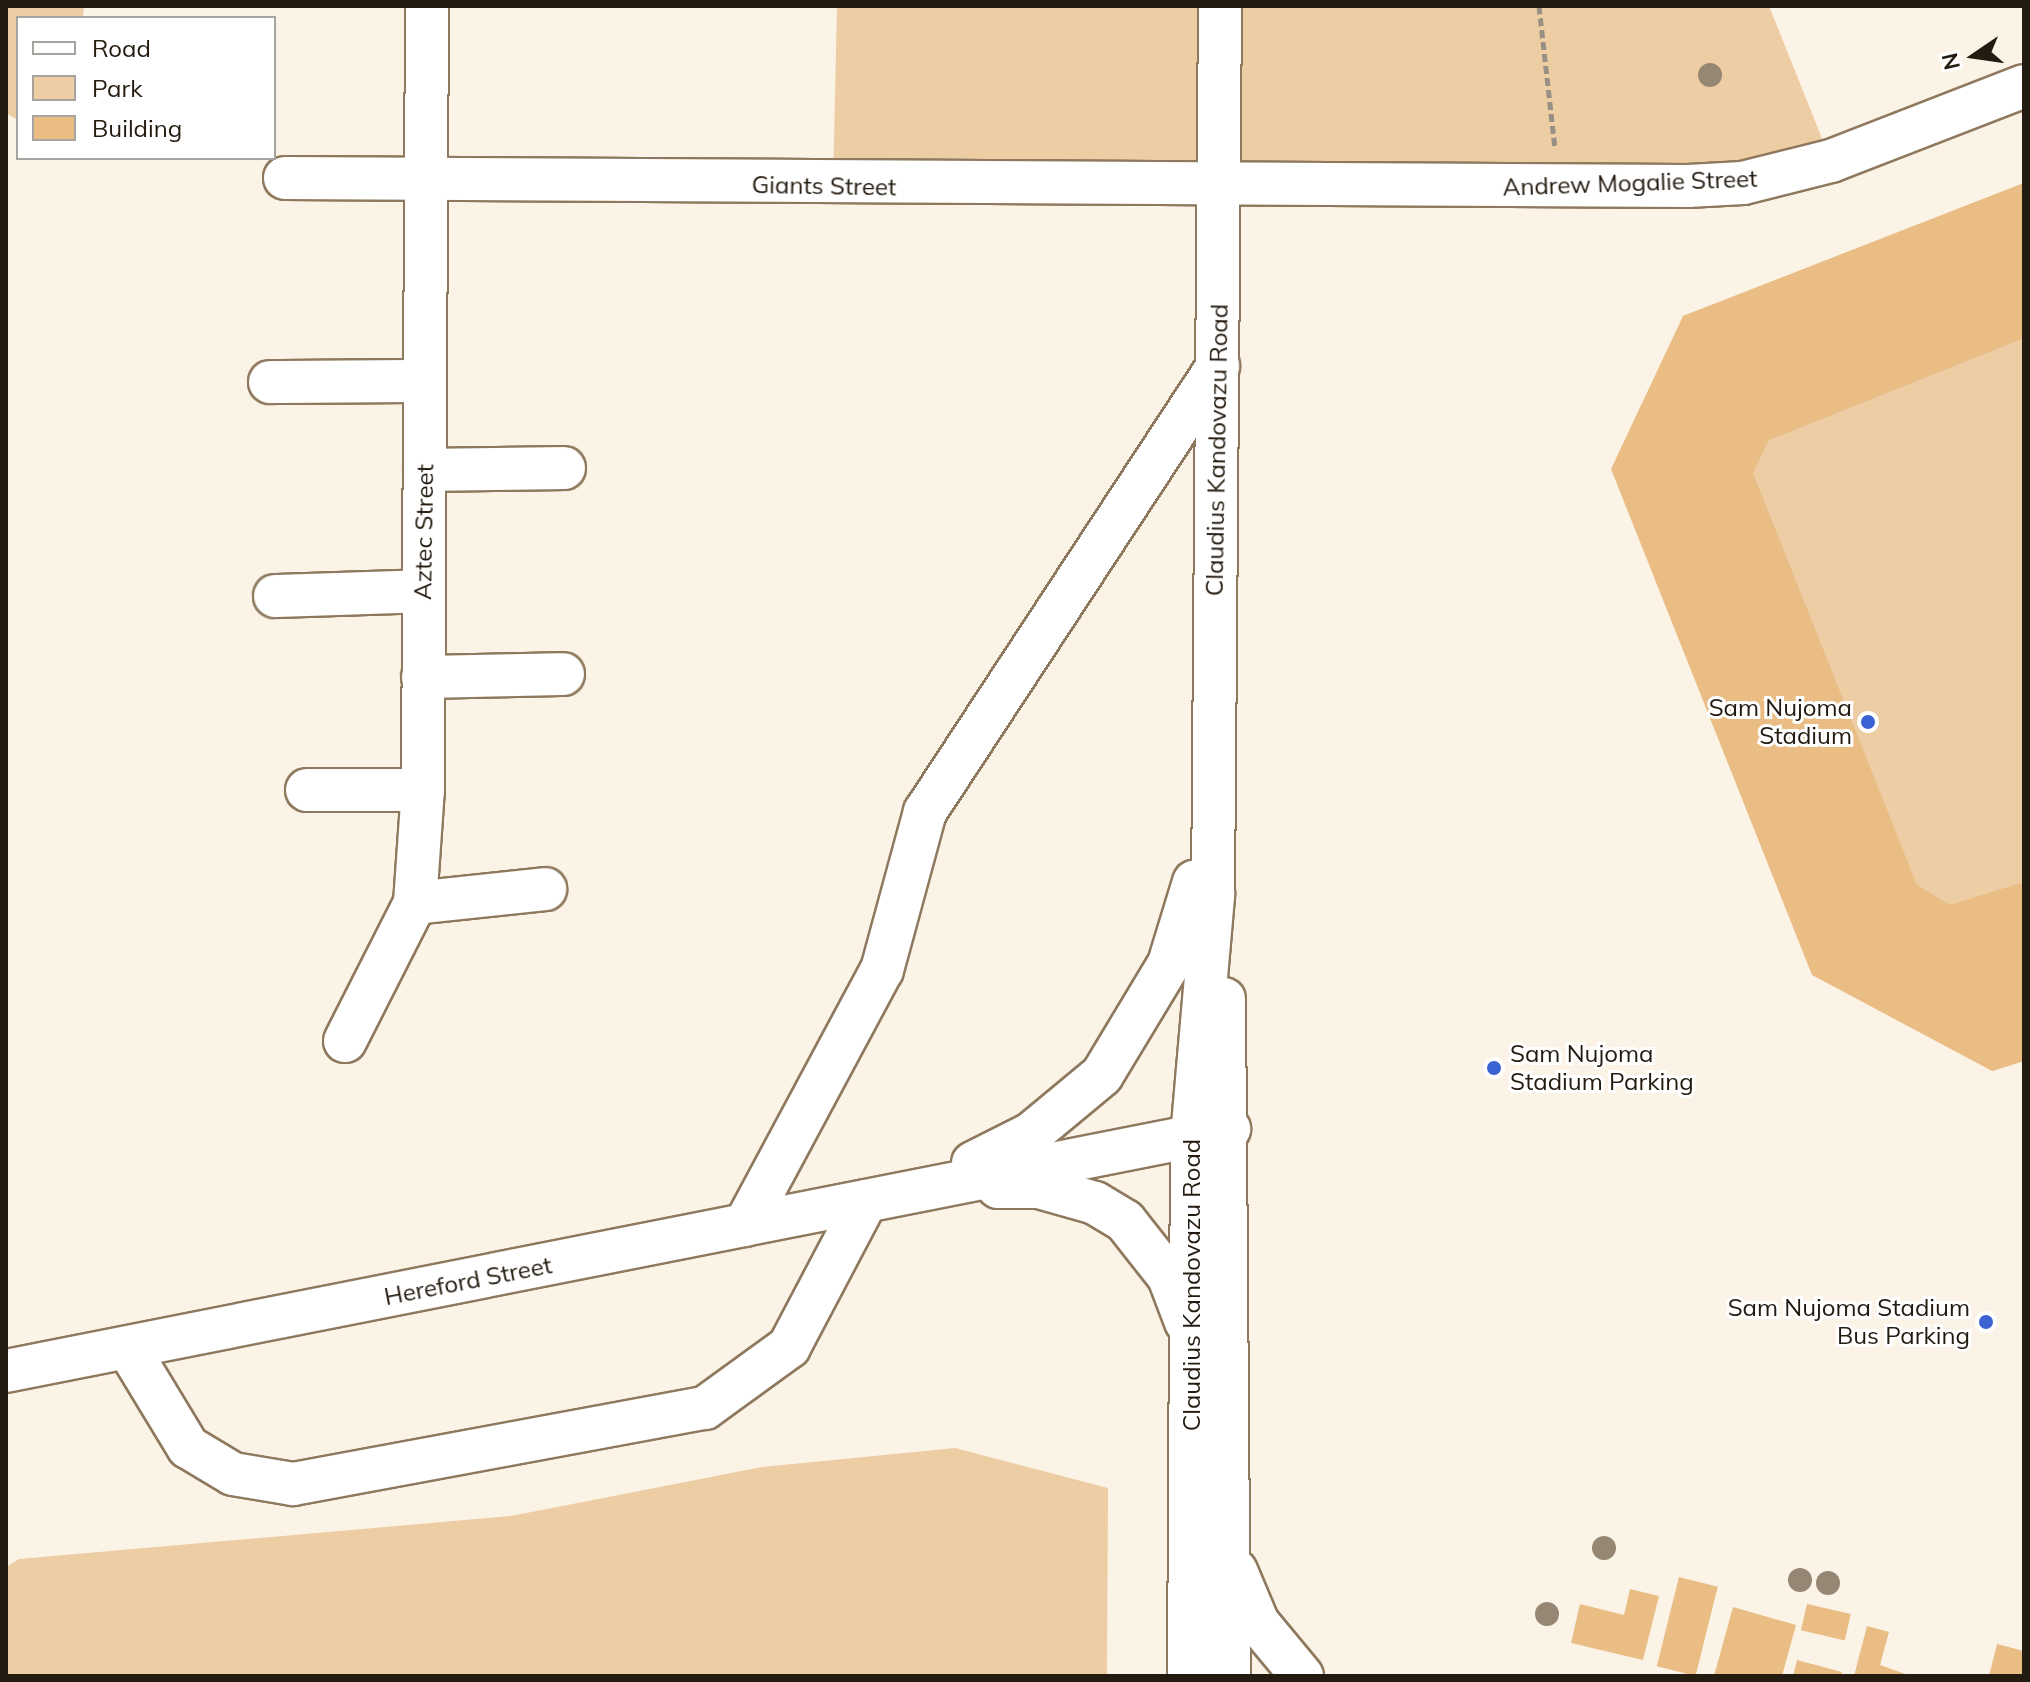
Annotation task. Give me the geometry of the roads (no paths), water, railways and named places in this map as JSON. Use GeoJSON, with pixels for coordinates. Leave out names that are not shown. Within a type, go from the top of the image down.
{"type":"FeatureCollection","features":[{"type":"Feature","properties":{"kind":"street","name":"Aztec Street"},"geometry":{"type":"LineString","coordinates":[[345,1041],[415,903],[423,790],[427,6]]}},
{"type":"Feature","properties":{"kind":"street","name":"Claudius Kandovazu Road"},"geometry":{"type":"LineString","coordinates":[[1220,6],[1211,1133],[1229,1547],[1240,1673]]}},
{"type":"Feature","properties":{"kind":"street","name":"Andrew Mogalie Street"},"geometry":{"type":"LineString","coordinates":[[1219,185],[1560,188],[1743,183],[1794,172],[2024,86]]}},
{"type":"Feature","properties":{"kind":"street","name":"Giants Street"},"geometry":{"type":"LineString","coordinates":[[285,178],[1219,185]]}},
{"type":"Feature","properties":{"kind":"street"},"geometry":{"type":"LineString","coordinates":[[745,1225],[882,970],[925,812],[1218,366]]}},
{"type":"Feature","properties":{"kind":"street"},"geometry":{"type":"LineString","coordinates":[[270,382],[423,381]]}},
{"type":"Feature","properties":{"kind":"street"},"geometry":{"type":"LineString","coordinates":[[425,470],[564,468]]}},
{"type":"Feature","properties":{"kind":"street"},"geometry":{"type":"LineString","coordinates":[[275,596],[423,591]]}},
{"type":"Feature","properties":{"kind":"street"},"geometry":{"type":"LineString","coordinates":[[423,677],[563,674]]}},
{"type":"Feature","properties":{"kind":"street"},"geometry":{"type":"LineString","coordinates":[[929,1185],[1031,1134],[1102,1075],[1169,964],[1189,909],[1214,780]]}},
{"type":"Feature","properties":{"kind":"street"},"geometry":{"type":"LineString","coordinates":[[307,790],[423,790]]}},
{"type":"Feature","properties":{"kind":"street"},"geometry":{"type":"LineString","coordinates":[[415,903],[545,889]]}},
{"type":"Feature","properties":{"kind":"street","name":"Claudius Kandovazu Road"},"geometry":{"type":"LineString","coordinates":[[1189,1666],[1193,1338],[1211,1133]]}},
{"type":"Feature","properties":{"kind":"street"},"geometry":{"type":"LineString","coordinates":[[929,1185],[1211,1133]]}},
{"type":"Feature","properties":{"kind":"street"},"geometry":{"type":"LineString","coordinates":[[929,1185],[1039,1187],[1095,1203],[1125,1221],[1162,1268],[1193,1338]]}},
{"type":"Feature","properties":{"kind":"street","name":"Hereford Street"},"geometry":{"type":"LineString","coordinates":[[6,1371],[866,1201],[929,1185]]}},
{"type":"Feature","properties":{"kind":"street"},"geometry":{"type":"LineString","coordinates":[[128,1348],[188,1447],[233,1474],[293,1484],[705,1408],[789,1347],[866,1201]]}},
{"type":"Feature","properties":{"kind":"street"},"geometry":{"type":"LineString","coordinates":[[1229,1547],[1258,1623],[1302,1676]]}},
{"type":"Feature","properties":{"kind":"street"},"geometry":{"type":"LineString","coordinates":[[1189,1666],[1240,1673]]}},
{"type":"Feature","properties":{"kind":"place","name":"Sam Nujoma Stadium"},"geometry":{"type":"Point","coordinates":[1868,722]}},
{"type":"Feature","properties":{"kind":"place","name":"Sam Nujoma Stadium Parking"},"geometry":{"type":"Point","coordinates":[1494,1068]}},
{"type":"Feature","properties":{"kind":"place","name":"Sam Nujoma Stadium Bus Parking"},"geometry":{"type":"Point","coordinates":[1986,1322]}}]}
